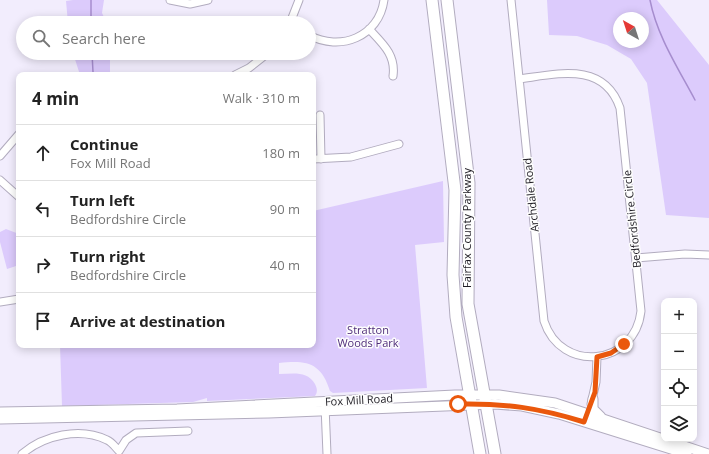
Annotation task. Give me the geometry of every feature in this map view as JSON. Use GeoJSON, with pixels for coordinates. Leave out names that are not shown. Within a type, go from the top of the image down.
{"type":"FeatureCollection","features":[{"type":"Feature","properties":{"kind":"highway","name":"Fairfax County Parkway"},"geometry":{"type":"LineString","coordinates":[[432,0],[454,184],[453,275],[456,317],[480,454]]}},
{"type":"Feature","properties":{"kind":"highway","name":"Fairfax County Parkway"},"geometry":{"type":"LineString","coordinates":[[447,0],[469,183],[468,304],[495,454]]}},
{"type":"Feature","properties":{"kind":"main road","name":"Fox Mill Road"},"geometry":{"type":"LineString","coordinates":[[0,419],[470,399],[531,398],[556,403],[586,418],[687,454]]}},
{"type":"Feature","properties":{"kind":"main road"},"geometry":{"type":"LineString","coordinates":[[593,399],[594,410],[603,419]]}},
{"type":"Feature","properties":{"kind":"main road","name":"Fox Mill Road"},"geometry":{"type":"LineString","coordinates":[[0,412],[325,406]]}},
{"type":"Feature","properties":{"kind":"main road","name":"Fox Mill Road"},"geometry":{"type":"LineString","coordinates":[[586,418],[603,419],[708,454]]}},
{"type":"Feature","properties":{"kind":"street"},"geometry":{"type":"LineString","coordinates":[[170,0],[190,4],[208,0]]}},
{"type":"Feature","properties":{"kind":"street"},"geometry":{"type":"LineString","coordinates":[[293,16],[299,0]]}},
{"type":"Feature","properties":{"kind":"street"},"geometry":{"type":"LineString","coordinates":[[316,39],[322,41],[340,43],[354,39],[369,29],[379,17],[384,0]]}},
{"type":"Feature","properties":{"kind":"street","name":"Archdale Road"},"geometry":{"type":"LineString","coordinates":[[511,0],[544,321],[552,337],[565,349],[581,356],[597,357]]}},
{"type":"Feature","properties":{"kind":"street"},"geometry":{"type":"LineString","coordinates":[[369,29],[390,53],[394,64],[393,76]]}},
{"type":"Feature","properties":{"kind":"street"},"geometry":{"type":"LineString","coordinates":[[240,72],[249,68],[259,60]]}},
{"type":"Feature","properties":{"kind":"street","name":"Bedfordshire Circle"},"geometry":{"type":"LineString","coordinates":[[519,79],[569,73],[581,74],[602,82],[613,94],[621,113],[641,311],[637,327],[620,348],[611,353],[597,357]]}},
{"type":"Feature","properties":{"kind":"street"},"geometry":{"type":"LineString","coordinates":[[320,115],[317,159],[351,157],[399,144]]}},
{"type":"Feature","properties":{"kind":"street"},"geometry":{"type":"LineString","coordinates":[[0,156],[16,137]]}},
{"type":"Feature","properties":{"kind":"street"},"geometry":{"type":"LineString","coordinates":[[0,180],[16,194]]}},
{"type":"Feature","properties":{"kind":"street"},"geometry":{"type":"LineString","coordinates":[[636,258],[685,254],[709,254]]}},
{"type":"Feature","properties":{"kind":"street"},"geometry":{"type":"LineString","coordinates":[[0,302],[16,299]]}},
{"type":"Feature","properties":{"kind":"street"},"geometry":{"type":"LineString","coordinates":[[586,418],[593,399],[596,382],[597,357]]}},
{"type":"Feature","properties":{"kind":"street"},"geometry":{"type":"LineString","coordinates":[[325,406],[327,454]]}},
{"type":"Feature","properties":{"kind":"street"},"geometry":{"type":"LineString","coordinates":[[22,454],[46,440],[67,434],[89,435],[109,440],[119,450],[126,440],[136,434],[188,431]]}},
{"type":"Feature","properties":{"kind":"green space"},"geometry":{"type":"Polygon","coordinates":[[[104,0],[102,13],[104,16],[67,16],[66,1],[104,0]]]}},
{"type":"Feature","properties":{"kind":"green space"},"geometry":{"type":"Polygon","coordinates":[[[547,0],[657,0],[709,65],[709,218],[666,215],[647,83],[631,59],[607,45],[577,36],[549,35],[547,0]]]}},
{"type":"Feature","properties":{"kind":"green space"},"geometry":{"type":"Polygon","coordinates":[[[75,60],[110,60],[110,72],[79,72],[75,60]]]}},
{"type":"Feature","properties":{"kind":"green space","name":"Stratton Woods Park"},"geometry":{"type":"Polygon","coordinates":[[[443,181],[444,242],[415,245],[427,388],[333,393],[330,391],[322,374],[317,369],[305,363],[289,362],[279,363],[279,374],[294,373],[308,377],[315,384],[317,392],[315,396],[207,401],[207,398],[193,402],[62,406],[60,348],[316,348],[316,210],[443,181]]]}},
{"type":"Feature","properties":{"kind":"green space"},"geometry":{"type":"Polygon","coordinates":[[[6,229],[16,233],[16,266],[7,269],[0,242],[0,232],[6,229]]]}},
{"type":"Feature","properties":{"kind":"waterway"},"geometry":{"type":"LineString","coordinates":[[91,0],[91,16]]}},
{"type":"Feature","properties":{"kind":"waterway"},"geometry":{"type":"LineString","coordinates":[[650,0],[653,13],[663,39],[695,100]]}},
{"type":"Feature","properties":{"kind":"waterway"},"geometry":{"type":"LineString","coordinates":[[92,60],[93,72]]}},
{"type":"Feature","properties":{"kind":"route"},"geometry":{"type":"LineString","coordinates":[[458,404],[522,406],[559,414],[584,422],[595,392],[597,357],[611,353],[624,344]]}}]}
